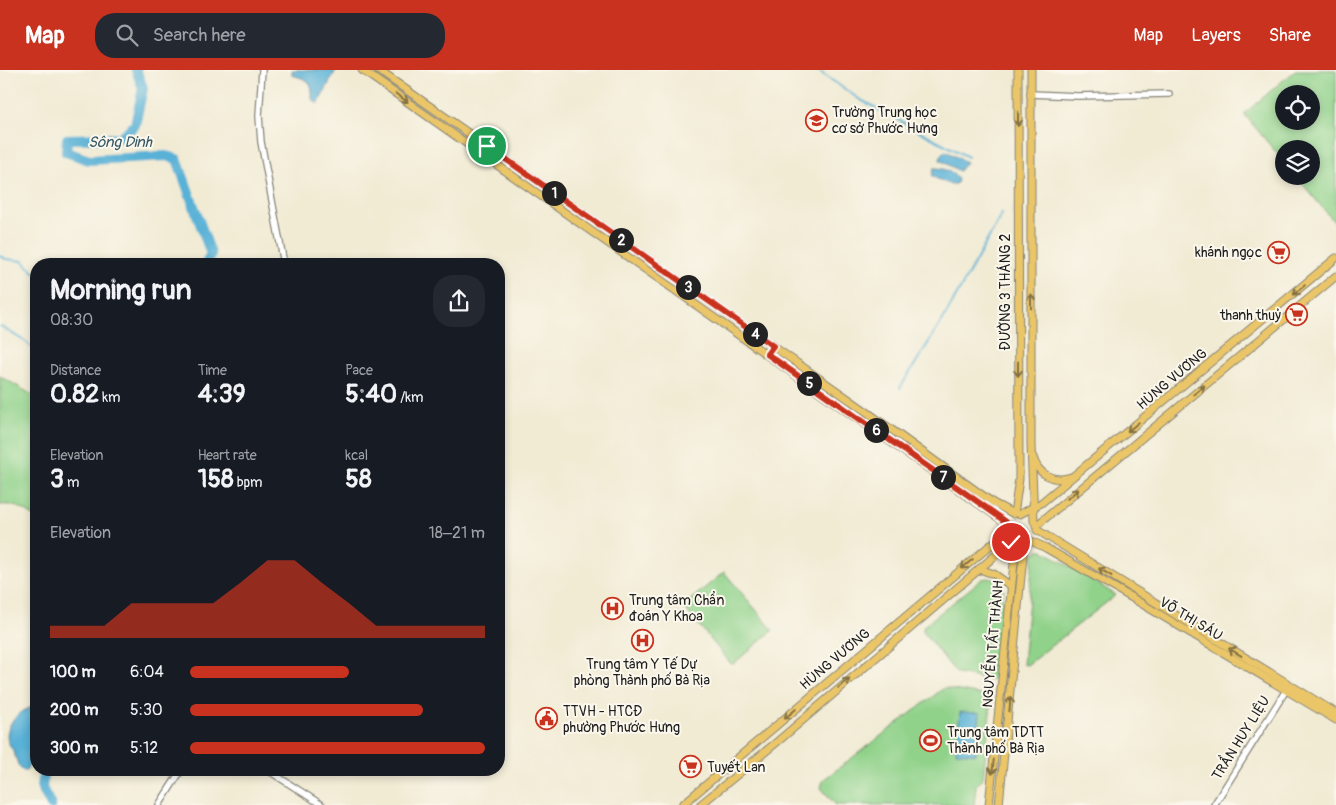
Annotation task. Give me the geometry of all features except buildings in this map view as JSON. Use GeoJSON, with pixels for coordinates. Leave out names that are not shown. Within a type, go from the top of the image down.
{"type":"FeatureCollection","features":[{"type":"Feature","properties":{"kind":"main road"},"geometry":{"type":"LineString","coordinates":[[362,70],[1006,522]]}},
{"type":"Feature","properties":{"kind":"main road"},"geometry":{"type":"LineString","coordinates":[[378,70],[773,346],[993,503],[1017,514],[1026,514],[1036,525],[1020,543],[1005,533],[1006,522],[1017,514]]}},
{"type":"Feature","properties":{"kind":"main road","name":"ĐƯỜNG 3 THÁNG 2"},"geometry":{"type":"LineString","coordinates":[[1017,514],[1019,479],[1018,70]]}},
{"type":"Feature","properties":{"kind":"main road","name":"ĐƯỜNG 3 THÁNG 2"},"geometry":{"type":"LineString","coordinates":[[1031,70],[1031,445],[1033,507],[1036,525]]}},
{"type":"Feature","properties":{"kind":"main road"},"geometry":{"type":"LineString","coordinates":[[557,206],[563,200]]}},
{"type":"Feature","properties":{"kind":"main road","name":"HÙNG VƯƠNG"},"geometry":{"type":"LineString","coordinates":[[1017,514],[1041,504],[1336,258]]}},
{"type":"Feature","properties":{"kind":"main road","name":"HÙNG VƯƠNG"},"geometry":{"type":"LineString","coordinates":[[1036,525],[1336,276]]}},
{"type":"Feature","properties":{"kind":"main road"},"geometry":{"type":"LineString","coordinates":[[1263,319],[1272,330]]}},
{"type":"Feature","properties":{"kind":"main road"},"geometry":{"type":"LineString","coordinates":[[767,354],[773,346]]}},
{"type":"Feature","properties":{"kind":"main road"},"geometry":{"type":"LineString","coordinates":[[1031,445],[1039,470],[1047,476],[1066,479],[1074,477]]}},
{"type":"Feature","properties":{"kind":"main road","name":"VÕ THỊ SÁU"},"geometry":{"type":"LineString","coordinates":[[1036,525],[1336,720]]}},
{"type":"Feature","properties":{"kind":"main road","name":"HÙNG VƯƠNG"},"geometry":{"type":"LineString","coordinates":[[682,805],[1005,533]]}},
{"type":"Feature","properties":{"kind":"main road","name":"HÙNG VƯƠNG"},"geometry":{"type":"LineString","coordinates":[[700,805],[979,569],[1020,543]]}},
{"type":"Feature","properties":{"kind":"main road","name":"VÕ THỊ SÁU"},"geometry":{"type":"LineString","coordinates":[[1020,543],[1046,548],[1287,688],[1336,714]]}},
{"type":"Feature","properties":{"kind":"main road","name":"NGUYỄN TẤT THÀNH"},"geometry":{"type":"LineString","coordinates":[[989,805],[1011,586],[1020,543]]}},
{"type":"Feature","properties":{"kind":"main road","name":"NGUYỄN TẤT THÀNH"},"geometry":{"type":"LineString","coordinates":[[1000,805],[1020,543]]}},
{"type":"Feature","properties":{"kind":"main road"},"geometry":{"type":"LineString","coordinates":[[979,569],[994,574],[1011,586]]}},
{"type":"Feature","properties":{"kind":"street"},"geometry":{"type":"LineString","coordinates":[[262,70],[259,116],[261,142],[283,258]]}},
{"type":"Feature","properties":{"kind":"street"},"geometry":{"type":"LineString","coordinates":[[1030,94],[1078,96],[1169,94]]}},
{"type":"Feature","properties":{"kind":"street","name":"TRẦN HUY LIỆU"},"geometry":{"type":"LineString","coordinates":[[1214,805],[1287,688]]}},
{"type":"Feature","properties":{"kind":"street"},"geometry":{"type":"LineString","coordinates":[[159,805],[178,776]]}},
{"type":"Feature","properties":{"kind":"street"},"geometry":{"type":"LineString","coordinates":[[277,776],[322,805]]}},
{"type":"Feature","properties":{"kind":"green space"},"geometry":{"type":"Polygon","coordinates":[[[1295,70],[1336,70],[1336,224],[1304,185],[1320,185],[1320,140],[1275,140],[1275,151],[1244,114],[1275,87],[1275,130],[1320,130],[1320,85],[1278,85],[1295,70]]]}},
{"type":"Feature","properties":{"kind":"green space"},"geometry":{"type":"Polygon","coordinates":[[[0,376],[30,394],[30,514],[15,506],[0,505],[0,376]]]}},
{"type":"Feature","properties":{"kind":"green space"},"geometry":{"type":"Polygon","coordinates":[[[1038,550],[1043,550],[1116,595],[1027,665],[1023,664],[1033,556],[1038,550]]]}},
{"type":"Feature","properties":{"kind":"green space"},"geometry":{"type":"Polygon","coordinates":[[[724,572],[773,630],[732,665],[683,606],[724,572]]]}},
{"type":"Feature","properties":{"kind":"green space"},"geometry":{"type":"Polygon","coordinates":[[[988,578],[998,582],[1004,590],[996,677],[991,680],[957,674],[923,632],[924,626],[982,579],[988,578]]]}},
{"type":"Feature","properties":{"kind":"green space","name":"Trung tâm TDTT Thành phố Bà Rịa"},"geometry":{"type":"Polygon","coordinates":[[[944,688],[987,696],[991,703],[983,778],[976,785],[974,805],[836,805],[821,788],[823,780],[944,688]]]}},
{"type":"Feature","properties":{"kind":"water"},"geometry":{"type":"Polygon","coordinates":[[[292,70],[336,70],[318,104],[312,99],[310,84],[302,78],[292,75],[292,70]]]}},
{"type":"Feature","properties":{"kind":"water"},"geometry":{"type":"Polygon","coordinates":[[[946,151],[966,162],[959,171],[940,160],[942,153],[946,151]]]}},
{"type":"Feature","properties":{"kind":"water"},"geometry":{"type":"Polygon","coordinates":[[[934,168],[951,172],[958,180],[957,183],[951,185],[933,177],[934,168]]]}},
{"type":"Feature","properties":{"kind":"water"},"geometry":{"type":"Polygon","coordinates":[[[30,708],[30,759],[28,768],[24,771],[19,766],[8,742],[7,735],[14,718],[30,708]]]}},
{"type":"Feature","properties":{"kind":"water"},"geometry":{"type":"Polygon","coordinates":[[[960,712],[980,713],[976,754],[956,752],[960,712]]]}},
{"type":"Feature","properties":{"kind":"waterway","name":"Sông Dinh"},"geometry":{"type":"LineString","coordinates":[[136,70],[143,88],[135,125],[119,138],[67,139],[66,152],[89,160],[166,156],[177,159],[211,254],[209,258]]}},
{"type":"Feature","properties":{"kind":"waterway"},"geometry":{"type":"LineString","coordinates":[[817,70],[859,99],[968,157]]}},
{"type":"Feature","properties":{"kind":"waterway"},"geometry":{"type":"LineString","coordinates":[[900,388],[944,318],[1002,214]]}},
{"type":"Feature","properties":{"kind":"waterway"},"geometry":{"type":"LineString","coordinates":[[0,256],[6,259],[23,261],[30,268]]}},
{"type":"Feature","properties":{"kind":"waterway"},"geometry":{"type":"LineString","coordinates":[[0,326],[30,346]]}},
{"type":"Feature","properties":{"kind":"waterway","name":"Sông Dinh"},"geometry":{"type":"LineString","coordinates":[[43,776],[42,788],[51,805]]}},
{"type":"Feature","properties":{"kind":"place","name":"Trường Trung học cơ sở Phước Hưng"},"geometry":{"type":"Point","coordinates":[816,120]}},
{"type":"Feature","properties":{"kind":"place","name":"khánh ngọc"},"geometry":{"type":"Point","coordinates":[1278,252]}},
{"type":"Feature","properties":{"kind":"place","name":"thanh thuỷ"},"geometry":{"type":"Point","coordinates":[1297,315]}},
{"type":"Feature","properties":{"kind":"place","name":"Trung tâm Chẩn đoán Y Khoa"},"geometry":{"type":"Point","coordinates":[613,608]}},
{"type":"Feature","properties":{"kind":"place","name":"Trung tâm Y Tế Dự phòng Thành phố Bà Rịa"},"geometry":{"type":"Point","coordinates":[642,641]}},
{"type":"Feature","properties":{"kind":"place","name":"TTVH - HTCĐ phường Phước Hưng"},"geometry":{"type":"Point","coordinates":[547,719]}},
{"type":"Feature","properties":{"kind":"place","name":"Trung tâm TDTT Thành phố Bà Rịa"},"geometry":{"type":"Point","coordinates":[931,740]}},
{"type":"Feature","properties":{"kind":"place","name":"Tuyết Lan"},"geometry":{"type":"Point","coordinates":[691,767]}},
{"type":"Feature","properties":{"kind":"route"},"geometry":{"type":"LineString","coordinates":[[487,146],[773,346],[767,354],[1006,522],[1005,533],[1011,542]]}}]}
